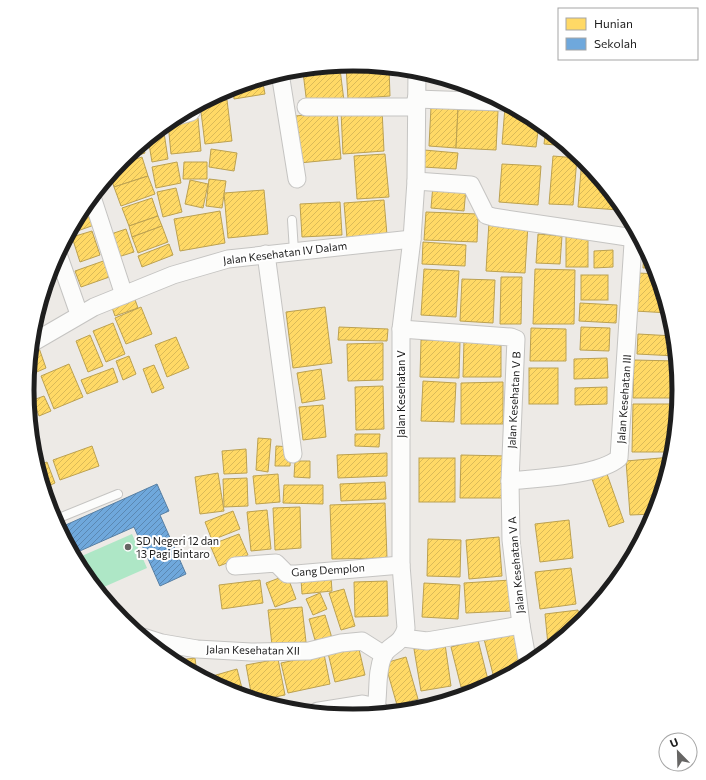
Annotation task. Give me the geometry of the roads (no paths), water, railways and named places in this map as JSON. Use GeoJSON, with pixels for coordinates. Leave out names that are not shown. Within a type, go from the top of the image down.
{"type":"FeatureCollection","features":[{"type":"Feature","properties":{"kind":"street","name":"Jalan Kesehatan V"},"geometry":{"type":"LineString","coordinates":[[403,638],[406,628],[400,565],[401,329],[412,239],[416,181],[417,77]]}},
{"type":"Feature","properties":{"kind":"street"},"geometry":{"type":"LineString","coordinates":[[281,79],[297,179]]}},
{"type":"Feature","properties":{"kind":"street"},"geometry":{"type":"LineString","coordinates":[[306,107],[490,102]]}},
{"type":"Feature","properties":{"kind":"street"},"geometry":{"type":"LineString","coordinates":[[416,181],[471,185],[486,215],[493,218],[630,233]]}},
{"type":"Feature","properties":{"kind":"street"},"geometry":{"type":"LineString","coordinates":[[94,204],[124,295]]}},
{"type":"Feature","properties":{"kind":"street","name":"Jalan Kesehatan IV Dalam"},"geometry":{"type":"LineString","coordinates":[[38,339],[79,314],[180,273],[228,259],[412,239]]}},
{"type":"Feature","properties":{"kind":"street","name":"Jalan Kesehatan III"},"geometry":{"type":"LineString","coordinates":[[510,481],[574,474],[607,465],[619,458],[634,239]]}},
{"type":"Feature","properties":{"kind":"street"},"geometry":{"type":"LineString","coordinates":[[266,254],[293,454]]}},
{"type":"Feature","properties":{"kind":"street"},"geometry":{"type":"LineString","coordinates":[[61,262],[79,314]]}},
{"type":"Feature","properties":{"kind":"street","name":"Jalan Kesehatan V B"},"geometry":{"type":"LineString","coordinates":[[401,329],[511,337],[516,339],[510,481]]}},
{"type":"Feature","properties":{"kind":"street","name":"Jalan Kesehatan V A"},"geometry":{"type":"LineString","coordinates":[[403,638],[427,641],[521,625],[511,540],[510,481]]}},
{"type":"Feature","properties":{"kind":"street","name":"Gang Demplon"},"geometry":{"type":"LineString","coordinates":[[235,566],[276,563],[287,574],[296,574],[400,565]]}},
{"type":"Feature","properties":{"kind":"street"},"geometry":{"type":"LineString","coordinates":[[521,625],[527,657]]}},
{"type":"Feature","properties":{"kind":"street"},"geometry":{"type":"LineString","coordinates":[[378,708],[378,677],[384,655],[403,638]]}},
{"type":"Feature","properties":{"kind":"street","name":"Jalan Kesehatan XII"},"geometry":{"type":"LineString","coordinates":[[157,641],[197,649],[251,652],[309,651],[341,643],[362,641],[384,655]]}},
{"type":"Feature","properties":{"kind":"street"},"geometry":{"type":"LineString","coordinates":[[345,709],[362,706],[369,708]]}},
{"type":"Feature","properties":{"kind":"lane"},"geometry":{"type":"LineString","coordinates":[[292,220],[294,251]]}},
{"type":"Feature","properties":{"kind":"lane"},"geometry":{"type":"LineString","coordinates":[[61,517],[118,494]]}},
{"type":"Feature","properties":{"kind":"place","name":"SD Negeri 12 dan 13 Pagi Bintaro"},"geometry":{"type":"Point","coordinates":[128,547]}}]}
